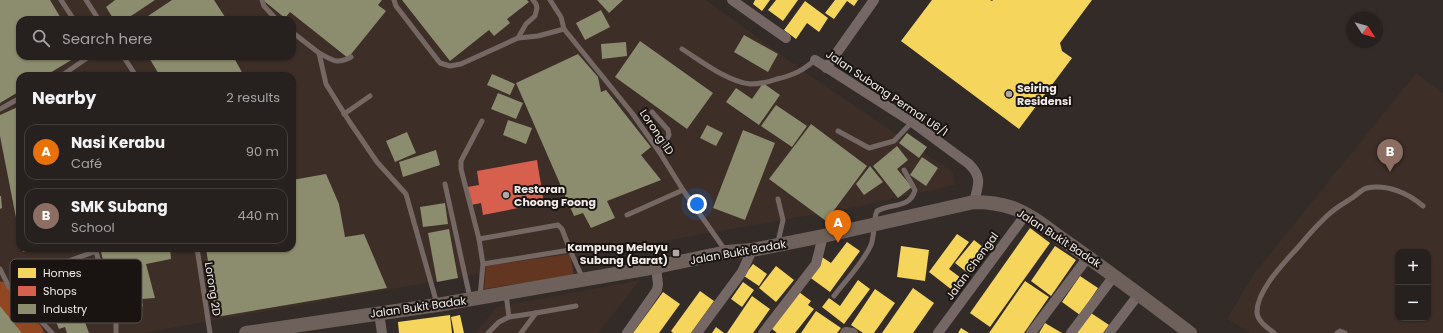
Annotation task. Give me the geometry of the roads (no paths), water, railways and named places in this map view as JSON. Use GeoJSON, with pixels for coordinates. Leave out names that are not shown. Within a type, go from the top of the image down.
{"type":"FeatureCollection","features":[{"type":"Feature","properties":{"kind":"main road","name":"Jalan Bukit Badak"},"geometry":{"type":"LineString","coordinates":[[246,333],[263,332],[437,305],[583,280],[727,252],[752,250],[778,245],[974,202],[986,202],[1012,208],[1026,214],[1139,294],[1190,333]]}},
{"type":"Feature","properties":{"kind":"street"},"geometry":{"type":"LineString","coordinates":[[732,0],[786,38]]}},
{"type":"Feature","properties":{"kind":"street"},"geometry":{"type":"LineString","coordinates":[[826,68],[874,0]]}},
{"type":"Feature","properties":{"kind":"street","name":"Jalan Subang Permai U6/1"},"geometry":{"type":"LineString","coordinates":[[815,60],[912,122],[969,164],[975,170],[979,179],[974,202]]}},
{"type":"Feature","properties":{"kind":"street","name":"Jalan Chengal"},"geometry":{"type":"LineString","coordinates":[[938,333],[1026,214]]}},
{"type":"Feature","properties":{"kind":"street"},"geometry":{"type":"LineString","coordinates":[[763,333],[816,264],[824,236]]}},
{"type":"Feature","properties":{"kind":"street"},"geometry":{"type":"LineString","coordinates":[[697,333],[742,272],[752,250]]}},
{"type":"Feature","properties":{"kind":"street"},"geometry":{"type":"LineString","coordinates":[[1031,333],[1088,257]]}},
{"type":"Feature","properties":{"kind":"street"},"geometry":{"type":"LineString","coordinates":[[627,333],[657,290],[658,284],[656,267]]}},
{"type":"Feature","properties":{"kind":"street"},"geometry":{"type":"LineString","coordinates":[[1071,333],[1114,276]]}},
{"type":"Feature","properties":{"kind":"street"},"geometry":{"type":"LineString","coordinates":[[1109,333],[1139,294]]}},
{"type":"Feature","properties":{"kind":"street"},"geometry":{"type":"LineString","coordinates":[[379,313],[382,333]]}},
{"type":"Feature","properties":{"kind":"street"},"geometry":{"type":"LineString","coordinates":[[845,333],[853,333]]}},
{"type":"Feature","properties":{"kind":"lane"},"geometry":{"type":"LineString","coordinates":[[61,0],[71,16]]}},
{"type":"Feature","properties":{"kind":"lane"},"geometry":{"type":"LineString","coordinates":[[86,0],[96,16]]}},
{"type":"Feature","properties":{"kind":"lane"},"geometry":{"type":"LineString","coordinates":[[262,0],[264,6],[274,16]]}},
{"type":"Feature","properties":{"kind":"lane"},"geometry":{"type":"LineString","coordinates":[[394,0],[396,6],[440,63],[444,65],[450,66],[461,64],[518,38],[538,36],[564,29]]}},
{"type":"Feature","properties":{"kind":"lane"},"geometry":{"type":"LineString","coordinates":[[518,38],[526,24],[534,16],[537,8],[533,0]]}},
{"type":"Feature","properties":{"kind":"lane","name":"Lorong 1D"},"geometry":{"type":"LineString","coordinates":[[550,0],[561,17],[564,29],[632,113],[660,153],[683,190],[727,252]]}},
{"type":"Feature","properties":{"kind":"lane"},"geometry":{"type":"LineString","coordinates":[[296,35],[319,53],[334,61],[342,62],[351,57]]}},
{"type":"Feature","properties":{"kind":"lane"},"geometry":{"type":"LineString","coordinates":[[682,49],[729,78],[750,84],[765,83],[792,75],[803,70],[815,60]]}},
{"type":"Feature","properties":{"kind":"lane"},"geometry":{"type":"LineString","coordinates":[[319,53],[326,84],[344,114],[377,162],[406,194],[437,305]]}},
{"type":"Feature","properties":{"kind":"lane"},"geometry":{"type":"LineString","coordinates":[[67,72],[84,60]]}},
{"type":"Feature","properties":{"kind":"lane"},"geometry":{"type":"LineString","coordinates":[[126,60],[133,72]]}},
{"type":"Feature","properties":{"kind":"lane"},"geometry":{"type":"LineString","coordinates":[[344,114],[370,96]]}},
{"type":"Feature","properties":{"kind":"lane"},"geometry":{"type":"LineString","coordinates":[[0,109],[16,100]]}},
{"type":"Feature","properties":{"kind":"lane"},"geometry":{"type":"LineString","coordinates":[[652,112],[668,130],[669,135],[660,153]]}},
{"type":"Feature","properties":{"kind":"lane"},"geometry":{"type":"LineString","coordinates":[[475,298],[483,264],[479,239],[461,169],[461,161],[482,121]]}},
{"type":"Feature","properties":{"kind":"lane"},"geometry":{"type":"LineString","coordinates":[[838,131],[869,148],[894,141],[912,122]]}},
{"type":"Feature","properties":{"kind":"lane"},"geometry":{"type":"LineString","coordinates":[[834,296],[865,256],[871,244],[875,224],[875,215],[877,211],[910,201],[914,196],[915,190],[904,170]]}},
{"type":"Feature","properties":{"kind":"lane"},"geometry":{"type":"LineString","coordinates":[[445,184],[475,298]]}},
{"type":"Feature","properties":{"kind":"lane"},"geometry":{"type":"LineString","coordinates":[[1274,333],[1264,325],[1257,314],[1258,305],[1265,289],[1274,274],[1314,227],[1334,209],[1365,188],[1380,187],[1400,191],[1423,206]]}},
{"type":"Feature","properties":{"kind":"lane"},"geometry":{"type":"LineString","coordinates":[[627,216],[683,190]]}},
{"type":"Feature","properties":{"kind":"lane"},"geometry":{"type":"LineString","coordinates":[[778,198],[783,220],[782,232],[778,245]]}},
{"type":"Feature","properties":{"kind":"lane"},"geometry":{"type":"LineString","coordinates":[[479,239],[558,226],[562,229],[583,280]]}},
{"type":"Feature","properties":{"kind":"lane"},"geometry":{"type":"LineString","coordinates":[[483,264],[570,250]]}},
{"type":"Feature","properties":{"kind":"lane"},"geometry":{"type":"LineString","coordinates":[[72,259],[91,252]]}},
{"type":"Feature","properties":{"kind":"lane","name":"Lorong 2D"},"geometry":{"type":"LineString","coordinates":[[198,252],[210,333]]}},
{"type":"Feature","properties":{"kind":"lane"},"geometry":{"type":"LineString","coordinates":[[0,268],[10,288]]}},
{"type":"Feature","properties":{"kind":"lane"},"geometry":{"type":"LineString","coordinates":[[506,293],[509,317]]}},
{"type":"Feature","properties":{"kind":"lane"},"geometry":{"type":"LineString","coordinates":[[488,333],[498,322],[509,317],[576,306]]}},
{"type":"Feature","properties":{"kind":"lane"},"geometry":{"type":"LineString","coordinates":[[521,333],[536,313]]}},
{"type":"Feature","properties":{"kind":"lane"},"geometry":{"type":"LineString","coordinates":[[43,323],[52,333]]}},
{"type":"Feature","properties":{"kind":"lane"},"geometry":{"type":"LineString","coordinates":[[1337,333],[1340,331],[1345,333]]}},
{"type":"Feature","properties":{"kind":"waterway"},"geometry":{"type":"LineString","coordinates":[[0,291],[10,303]]}},
{"type":"Feature","properties":{"kind":"waterway"},"geometry":{"type":"LineString","coordinates":[[26,323],[34,333]]}},
{"type":"Feature","properties":{"kind":"place","name":"Seiring Residensi"},"geometry":{"type":"Point","coordinates":[1009,94]}},
{"type":"Feature","properties":{"kind":"place","name":"SMK Subang"},"geometry":{"type":"Point","coordinates":[1390,172]}},
{"type":"Feature","properties":{"kind":"place","name":"Restoran Choong Foong"},"geometry":{"type":"Point","coordinates":[506,195]}},
{"type":"Feature","properties":{"kind":"place","name":"Nasi Kerabu"},"geometry":{"type":"Point","coordinates":[838,243]}},
{"type":"Feature","properties":{"kind":"place","name":"Kampung Melayu Subang (Barat)"},"geometry":{"type":"Point","coordinates":[676,253]}}]}
